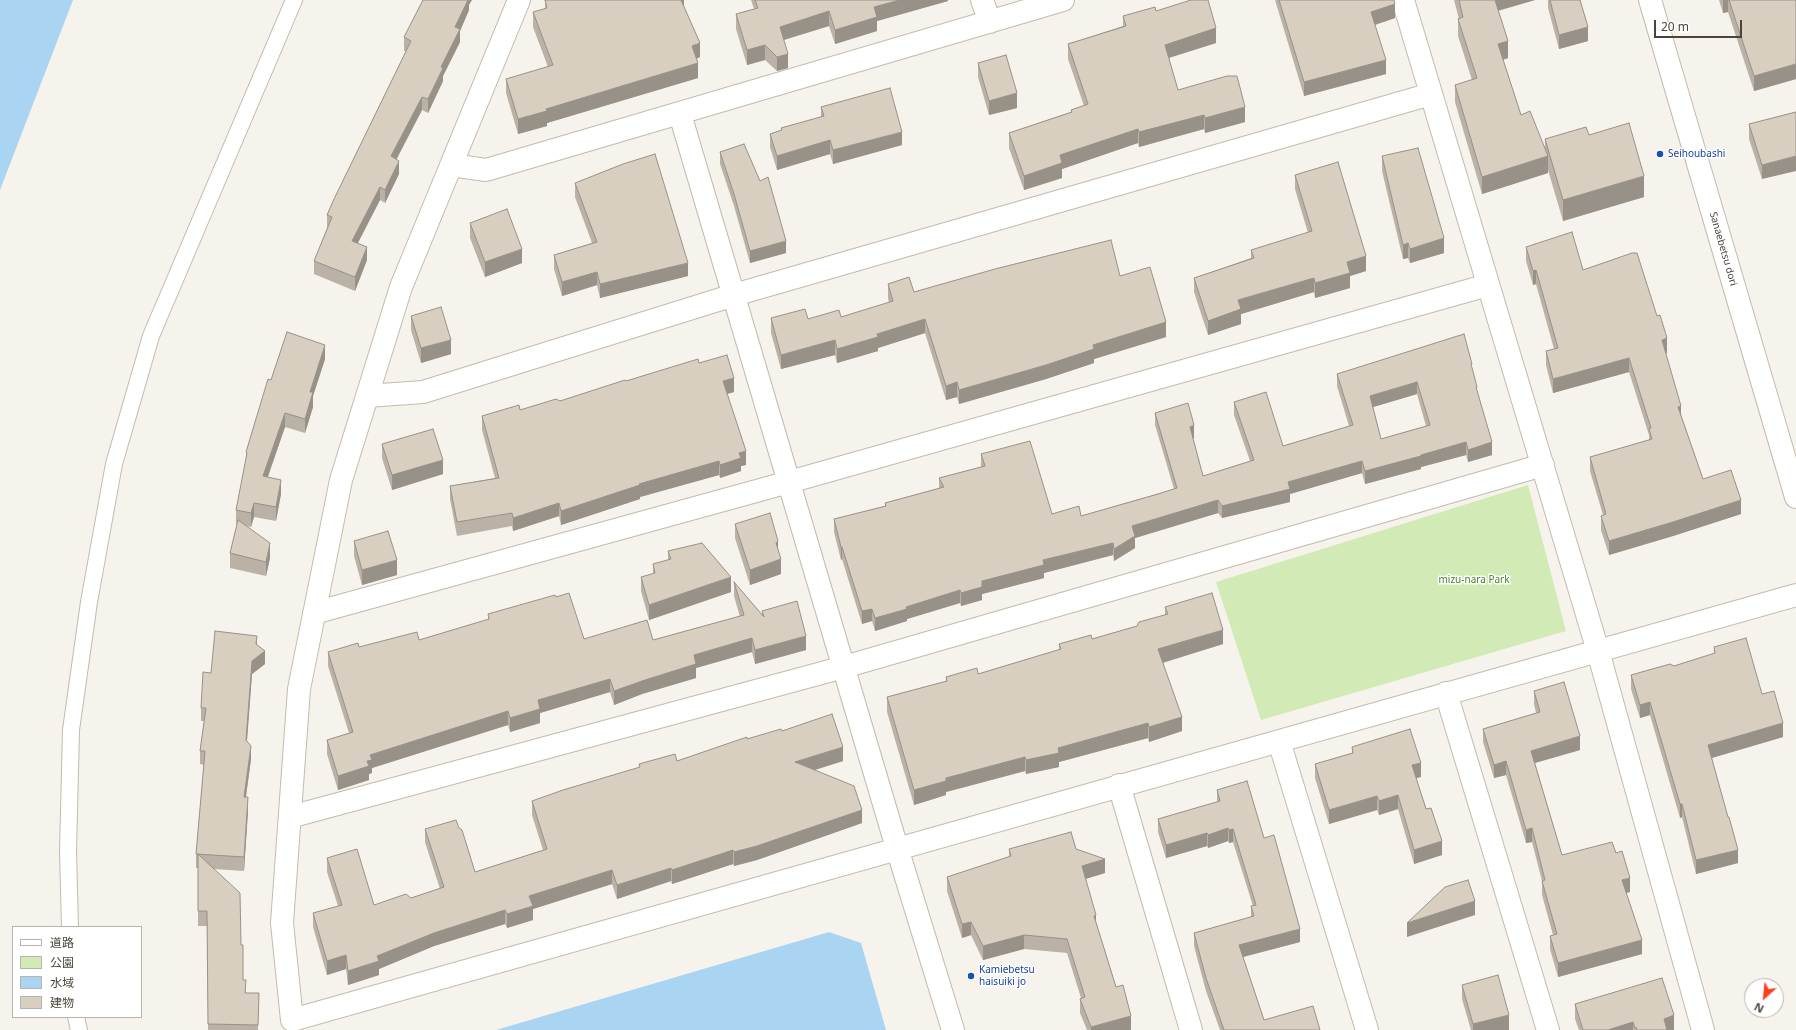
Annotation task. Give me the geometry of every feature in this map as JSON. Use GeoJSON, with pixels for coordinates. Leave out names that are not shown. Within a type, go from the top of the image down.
{"type":"FeatureCollection","features":[{"type":"Feature","properties":{"kind":"street"},"geometry":{"type":"LineString","coordinates":[[519,0],[401,287],[341,480],[299,689],[282,923],[292,1020],[1796,595]]}},
{"type":"Feature","properties":{"kind":"street"},"geometry":{"type":"LineString","coordinates":[[982,0],[990,22]]}},
{"type":"Feature","properties":{"kind":"street"},"geometry":{"type":"LineString","coordinates":[[451,165],[486,170],[1063,0]]}},
{"type":"Feature","properties":{"kind":"street"},"geometry":{"type":"LineString","coordinates":[[1403,0],[1598,651],[1703,1030]]}},
{"type":"Feature","properties":{"kind":"street","name":"Sanaebetsu dori"},"geometry":{"type":"LineString","coordinates":[[1650,0],[1796,497]]}},
{"type":"Feature","properties":{"kind":"street"},"geometry":{"type":"LineString","coordinates":[[367,396],[423,392],[734,295],[1431,94]]}},
{"type":"Feature","properties":{"kind":"street"},"geometry":{"type":"LineString","coordinates":[[680,114],[897,848],[953,1030]]}},
{"type":"Feature","properties":{"kind":"street"},"geometry":{"type":"LineString","coordinates":[[314,613],[789,482],[1488,285]]}},
{"type":"Feature","properties":{"kind":"street"},"geometry":{"type":"LineString","coordinates":[[290,817],[844,667],[1542,465]]}},
{"type":"Feature","properties":{"kind":"street"},"geometry":{"type":"LineString","coordinates":[[1446,693],[1548,1030]]}},
{"type":"Feature","properties":{"kind":"street"},"geometry":{"type":"LineString","coordinates":[[1279,741],[1367,1030]]}},
{"type":"Feature","properties":{"kind":"street"},"geometry":{"type":"LineString","coordinates":[[1118,786],[1191,1030]]}},
{"type":"Feature","properties":{"kind":"lane"},"geometry":{"type":"LineString","coordinates":[[70,926],[68,852],[71,730],[89,602],[114,464],[152,336],[294,0]]}},
{"type":"Feature","properties":{"kind":"lane"},"geometry":{"type":"LineString","coordinates":[[76,1018],[79,1030]]}},
{"type":"Feature","properties":{"kind":"green space","name":"mizu-nara Park"},"geometry":{"type":"Polygon","coordinates":[[[1528,485],[1566,631],[1261,720],[1216,582],[1528,485]]]}},
{"type":"Feature","properties":{"kind":"water"},"geometry":{"type":"Polygon","coordinates":[[[0,0],[73,0],[0,190],[0,0]]]}},
{"type":"Feature","properties":{"kind":"water"},"geometry":{"type":"Polygon","coordinates":[[[829,932],[861,943],[886,1030],[496,1030],[829,932]]]}},
{"type":"Feature","properties":{"kind":"building"},"geometry":{"type":"Polygon","coordinates":[[[423,0],[468,0],[455,27],[460,29],[441,67],[443,68],[428,99],[422,97],[391,156],[399,161],[385,190],[380,187],[352,241],[367,247],[355,277],[314,261],[332,217],[327,215],[411,41],[404,37],[423,0]]]}},
{"type":"Feature","properties":{"kind":"building"},"geometry":{"type":"Polygon","coordinates":[[[545,0],[681,0],[700,43],[692,46],[698,63],[546,109],[547,111],[518,119],[506,79],[553,65],[533,12],[547,8],[545,0]]]}},
{"type":"Feature","properties":{"kind":"building"},"geometry":{"type":"Polygon","coordinates":[[[755,0],[900,0],[874,7],[877,17],[835,30],[829,11],[780,27],[788,54],[777,57],[765,45],[747,50],[736,14],[758,8],[755,0]]]}},
{"type":"Feature","properties":{"kind":"building"},"geometry":{"type":"Polygon","coordinates":[[[1191,0],[1208,0],[1216,28],[1165,45],[1178,90],[1227,76],[1237,76],[1245,107],[1205,118],[1204,115],[1139,132],[1138,129],[1060,155],[1062,163],[1024,176],[1009,133],[1072,112],[1071,110],[1088,104],[1068,44],[1126,26],[1123,16],[1155,7],[1156,11],[1191,0]]]}},
{"type":"Feature","properties":{"kind":"building"},"geometry":{"type":"Polygon","coordinates":[[[1279,0],[1394,0],[1395,4],[1371,12],[1386,60],[1304,82],[1279,0]]]}},
{"type":"Feature","properties":{"kind":"building"},"geometry":{"type":"Polygon","coordinates":[[[1459,0],[1495,0],[1508,41],[1498,44],[1521,115],[1530,111],[1548,156],[1482,177],[1455,85],[1477,78],[1458,19],[1463,17],[1459,0]]]}},
{"type":"Feature","properties":{"kind":"building"},"geometry":{"type":"Polygon","coordinates":[[[1550,0],[1580,0],[1588,27],[1559,35],[1550,0]]]}},
{"type":"Feature","properties":{"kind":"building"},"geometry":{"type":"Polygon","coordinates":[[[1729,0],[1796,0],[1796,64],[1754,76],[1729,0]]]}},
{"type":"Feature","properties":{"kind":"building"},"geometry":{"type":"Polygon","coordinates":[[[1006,55],[1017,93],[989,101],[978,63],[1006,55]]]}},
{"type":"Feature","properties":{"kind":"building"},"geometry":{"type":"Polygon","coordinates":[[[890,88],[902,132],[833,150],[830,140],[777,156],[770,134],[782,130],[781,128],[824,116],[821,107],[890,88]]]}},
{"type":"Feature","properties":{"kind":"building"},"geometry":{"type":"Polygon","coordinates":[[[1796,112],[1796,156],[1762,165],[1749,124],[1796,112]]]}},
{"type":"Feature","properties":{"kind":"building"},"geometry":{"type":"Polygon","coordinates":[[[1629,123],[1644,176],[1563,200],[1545,139],[1586,127],[1589,135],[1629,123]]]}},
{"type":"Feature","properties":{"kind":"building"},"geometry":{"type":"Polygon","coordinates":[[[744,144],[760,181],[768,177],[786,241],[750,251],[734,194],[720,152],[744,144]]]}},
{"type":"Feature","properties":{"kind":"building"},"geometry":{"type":"Polygon","coordinates":[[[1418,148],[1444,238],[1410,249],[1408,243],[1403,245],[1382,156],[1418,148]]]}},
{"type":"Feature","properties":{"kind":"building"},"geometry":{"type":"Polygon","coordinates":[[[655,154],[688,263],[600,284],[597,272],[562,282],[554,255],[597,242],[575,183],[623,164],[655,154]]]}},
{"type":"Feature","properties":{"kind":"building"},"geometry":{"type":"Polygon","coordinates":[[[1338,162],[1366,256],[1347,262],[1350,273],[1315,283],[1314,278],[1238,300],[1241,309],[1208,321],[1194,278],[1254,258],[1251,250],[1312,231],[1295,175],[1338,162]]]}},
{"type":"Feature","properties":{"kind":"building"},"geometry":{"type":"Polygon","coordinates":[[[507,209],[522,249],[485,262],[470,223],[507,209]]]}},
{"type":"Feature","properties":{"kind":"building"},"geometry":{"type":"Polygon","coordinates":[[[1572,232],[1583,270],[1632,253],[1637,253],[1657,316],[1660,315],[1667,338],[1662,340],[1681,406],[1678,407],[1703,479],[1731,470],[1741,500],[1609,541],[1601,516],[1606,514],[1590,457],[1652,439],[1649,429],[1651,428],[1629,358],[1553,379],[1546,351],[1558,348],[1536,270],[1533,271],[1526,247],[1572,232]]]}},
{"type":"Feature","properties":{"kind":"building"},"geometry":{"type":"Polygon","coordinates":[[[1111,240],[1120,276],[1150,267],[1166,322],[1093,345],[1094,349],[1046,365],[959,390],[957,382],[946,386],[925,319],[877,334],[878,337],[837,349],[835,340],[781,355],[771,318],[805,309],[808,319],[839,310],[841,317],[893,301],[888,284],[909,277],[914,292],[995,269],[1111,240]]]}},
{"type":"Feature","properties":{"kind":"building"},"geometry":{"type":"Polygon","coordinates":[[[441,307],[451,340],[421,348],[411,316],[441,307]]]}},
{"type":"Feature","properties":{"kind":"building"},"geometry":{"type":"Polygon","coordinates":[[[287,332],[325,345],[310,392],[313,392],[305,419],[285,413],[263,476],[281,480],[276,507],[254,503],[251,513],[236,510],[246,452],[268,379],[271,380],[287,332]]]}},
{"type":"Feature","properties":{"kind":"building"},"geometry":{"type":"Polygon","coordinates":[[[1464,334],[1476,387],[1492,442],[1468,450],[1466,442],[1365,471],[1362,461],[1288,482],[1290,489],[1222,506],[1218,500],[1132,526],[1135,536],[1114,549],[1113,543],[1043,560],[1044,565],[982,581],[982,587],[961,593],[960,590],[906,607],[907,609],[875,618],[872,609],[862,611],[841,547],[834,519],[886,506],[885,503],[944,487],[939,478],[985,466],[981,454],[1030,441],[1052,514],[1079,506],[1081,516],[1158,494],[1177,488],[1155,413],[1188,403],[1194,425],[1190,427],[1203,476],[1254,460],[1234,402],[1266,392],[1283,446],[1353,425],[1337,374],[1464,334]],[[1417,382],[1370,396],[1381,439],[1430,425],[1417,382]]]}},
{"type":"Feature","properties":{"kind":"building"},"geometry":{"type":"Polygon","coordinates":[[[727,355],[734,378],[723,381],[746,451],[739,453],[741,458],[720,465],[719,461],[639,484],[640,485],[561,511],[559,503],[513,518],[512,513],[457,522],[450,486],[499,478],[482,416],[519,405],[520,410],[556,399],[560,401],[698,359],[699,363],[727,355]]]}},
{"type":"Feature","properties":{"kind":"building"},"geometry":{"type":"Polygon","coordinates":[[[433,429],[443,460],[392,475],[382,444],[433,429]]]}},
{"type":"Feature","properties":{"kind":"building"},"geometry":{"type":"Polygon","coordinates":[[[770,513],[778,541],[776,543],[781,559],[750,570],[735,524],[770,513]]]}},
{"type":"Feature","properties":{"kind":"building"},"geometry":{"type":"Polygon","coordinates":[[[238,520],[270,543],[266,562],[230,553],[238,520]]]}},
{"type":"Feature","properties":{"kind":"building"},"geometry":{"type":"Polygon","coordinates":[[[388,531],[397,560],[362,570],[354,541],[388,531]]]}},
{"type":"Feature","properties":{"kind":"building"},"geometry":{"type":"Polygon","coordinates":[[[702,543],[731,577],[649,605],[641,577],[655,573],[653,564],[671,559],[668,551],[702,543]]]}},
{"type":"Feature","properties":{"kind":"building"},"geometry":{"type":"Polygon","coordinates":[[[734,582],[764,617],[762,611],[797,601],[806,636],[755,650],[752,638],[694,655],[696,664],[614,691],[610,679],[538,700],[540,709],[510,718],[508,711],[370,755],[372,760],[367,761],[369,766],[338,776],[327,740],[353,732],[328,652],[358,643],[359,647],[417,632],[419,640],[489,619],[488,614],[555,595],[556,597],[569,593],[584,639],[647,620],[653,640],[744,615],[734,582]]]}},
{"type":"Feature","properties":{"kind":"building"},"geometry":{"type":"Polygon","coordinates":[[[1212,593],[1223,630],[1158,649],[1182,717],[1149,727],[1148,723],[1058,748],[1059,753],[1026,760],[1025,757],[946,778],[946,781],[914,790],[887,697],[947,681],[946,677],[977,668],[978,674],[1061,649],[1059,644],[1091,635],[1092,639],[1137,626],[1139,622],[1168,614],[1165,607],[1212,593]]]}},
{"type":"Feature","properties":{"kind":"building"},"geometry":{"type":"Polygon","coordinates":[[[215,631],[257,636],[256,644],[265,651],[252,661],[246,740],[251,746],[244,797],[248,797],[244,857],[196,854],[205,751],[200,751],[206,708],[201,708],[203,672],[211,673],[215,631]]]}},
{"type":"Feature","properties":{"kind":"building"},"geometry":{"type":"Polygon","coordinates":[[[1746,638],[1762,694],[1774,691],[1783,723],[1708,745],[1738,850],[1696,860],[1682,804],[1680,804],[1650,702],[1640,705],[1631,675],[1670,664],[1674,666],[1715,653],[1714,647],[1746,638]]]}},
{"type":"Feature","properties":{"kind":"building"},"geometry":{"type":"Polygon","coordinates":[[[1564,682],[1580,736],[1531,751],[1562,855],[1612,842],[1616,853],[1622,851],[1630,878],[1622,880],[1642,940],[1558,963],[1550,936],[1557,934],[1542,881],[1545,880],[1532,828],[1526,830],[1506,761],[1494,765],[1483,729],[1540,712],[1534,691],[1564,682]]]}},
{"type":"Feature","properties":{"kind":"building"},"geometry":{"type":"Polygon","coordinates":[[[832,714],[843,747],[795,762],[854,786],[862,810],[757,846],[734,852],[733,850],[672,870],[671,868],[617,885],[612,870],[529,896],[533,906],[507,914],[505,910],[434,933],[377,956],[379,961],[348,971],[346,955],[327,961],[313,913],[342,905],[327,858],[357,849],[374,905],[406,894],[411,898],[444,887],[425,829],[456,820],[459,828],[462,830],[475,872],[547,849],[532,801],[640,767],[639,764],[675,754],[677,761],[747,737],[747,739],[781,729],[782,731],[832,714]]]}},
{"type":"Feature","properties":{"kind":"building"},"geometry":{"type":"Polygon","coordinates":[[[1410,729],[1421,763],[1412,765],[1426,809],[1431,808],[1442,841],[1414,850],[1398,795],[1379,801],[1377,796],[1329,810],[1315,764],[1353,753],[1352,747],[1410,729]]]}},
{"type":"Feature","properties":{"kind":"building"},"geometry":{"type":"Polygon","coordinates":[[[1247,781],[1264,838],[1274,835],[1300,929],[1239,945],[1264,1020],[1313,1006],[1320,1030],[1224,1030],[1206,978],[1194,933],[1254,916],[1251,906],[1256,905],[1233,829],[1229,830],[1228,828],[1208,835],[1207,833],[1166,845],[1158,819],[1220,801],[1217,790],[1247,781]]]}},
{"type":"Feature","properties":{"kind":"building"},"geometry":{"type":"Polygon","coordinates":[[[1071,832],[1076,849],[1105,859],[1082,866],[1096,915],[1094,916],[1116,987],[1123,985],[1131,1016],[1091,1027],[1080,999],[1085,997],[1067,939],[1024,935],[983,946],[971,922],[962,924],[947,877],[1011,856],[1009,849],[1071,832]]]}},
{"type":"Feature","properties":{"kind":"building"},"geometry":{"type":"Polygon","coordinates":[[[198,854],[240,893],[241,945],[243,945],[243,980],[246,980],[245,993],[259,993],[258,1025],[208,1024],[207,911],[198,911],[198,854]]]}},
{"type":"Feature","properties":{"kind":"building"},"geometry":{"type":"Polygon","coordinates":[[[1468,880],[1475,901],[1407,923],[1445,887],[1468,880]]]}},
{"type":"Feature","properties":{"kind":"building"},"geometry":{"type":"Polygon","coordinates":[[[1498,975],[1509,1015],[1473,1024],[1462,985],[1498,975]]]}},
{"type":"Feature","properties":{"kind":"building"},"geometry":{"type":"Polygon","coordinates":[[[1662,978],[1674,1015],[1664,1019],[1667,1030],[1637,1030],[1633,1022],[1608,1030],[1583,1030],[1575,1004],[1662,978]]]}},
{"type":"Feature","properties":{"kind":"place","name":"Seihoubashi"},"geometry":{"type":"Point","coordinates":[1660,154]}},
{"type":"Feature","properties":{"kind":"place","name":"Kamiebetsu haisuiki jo"},"geometry":{"type":"Point","coordinates":[971,976]}}]}
